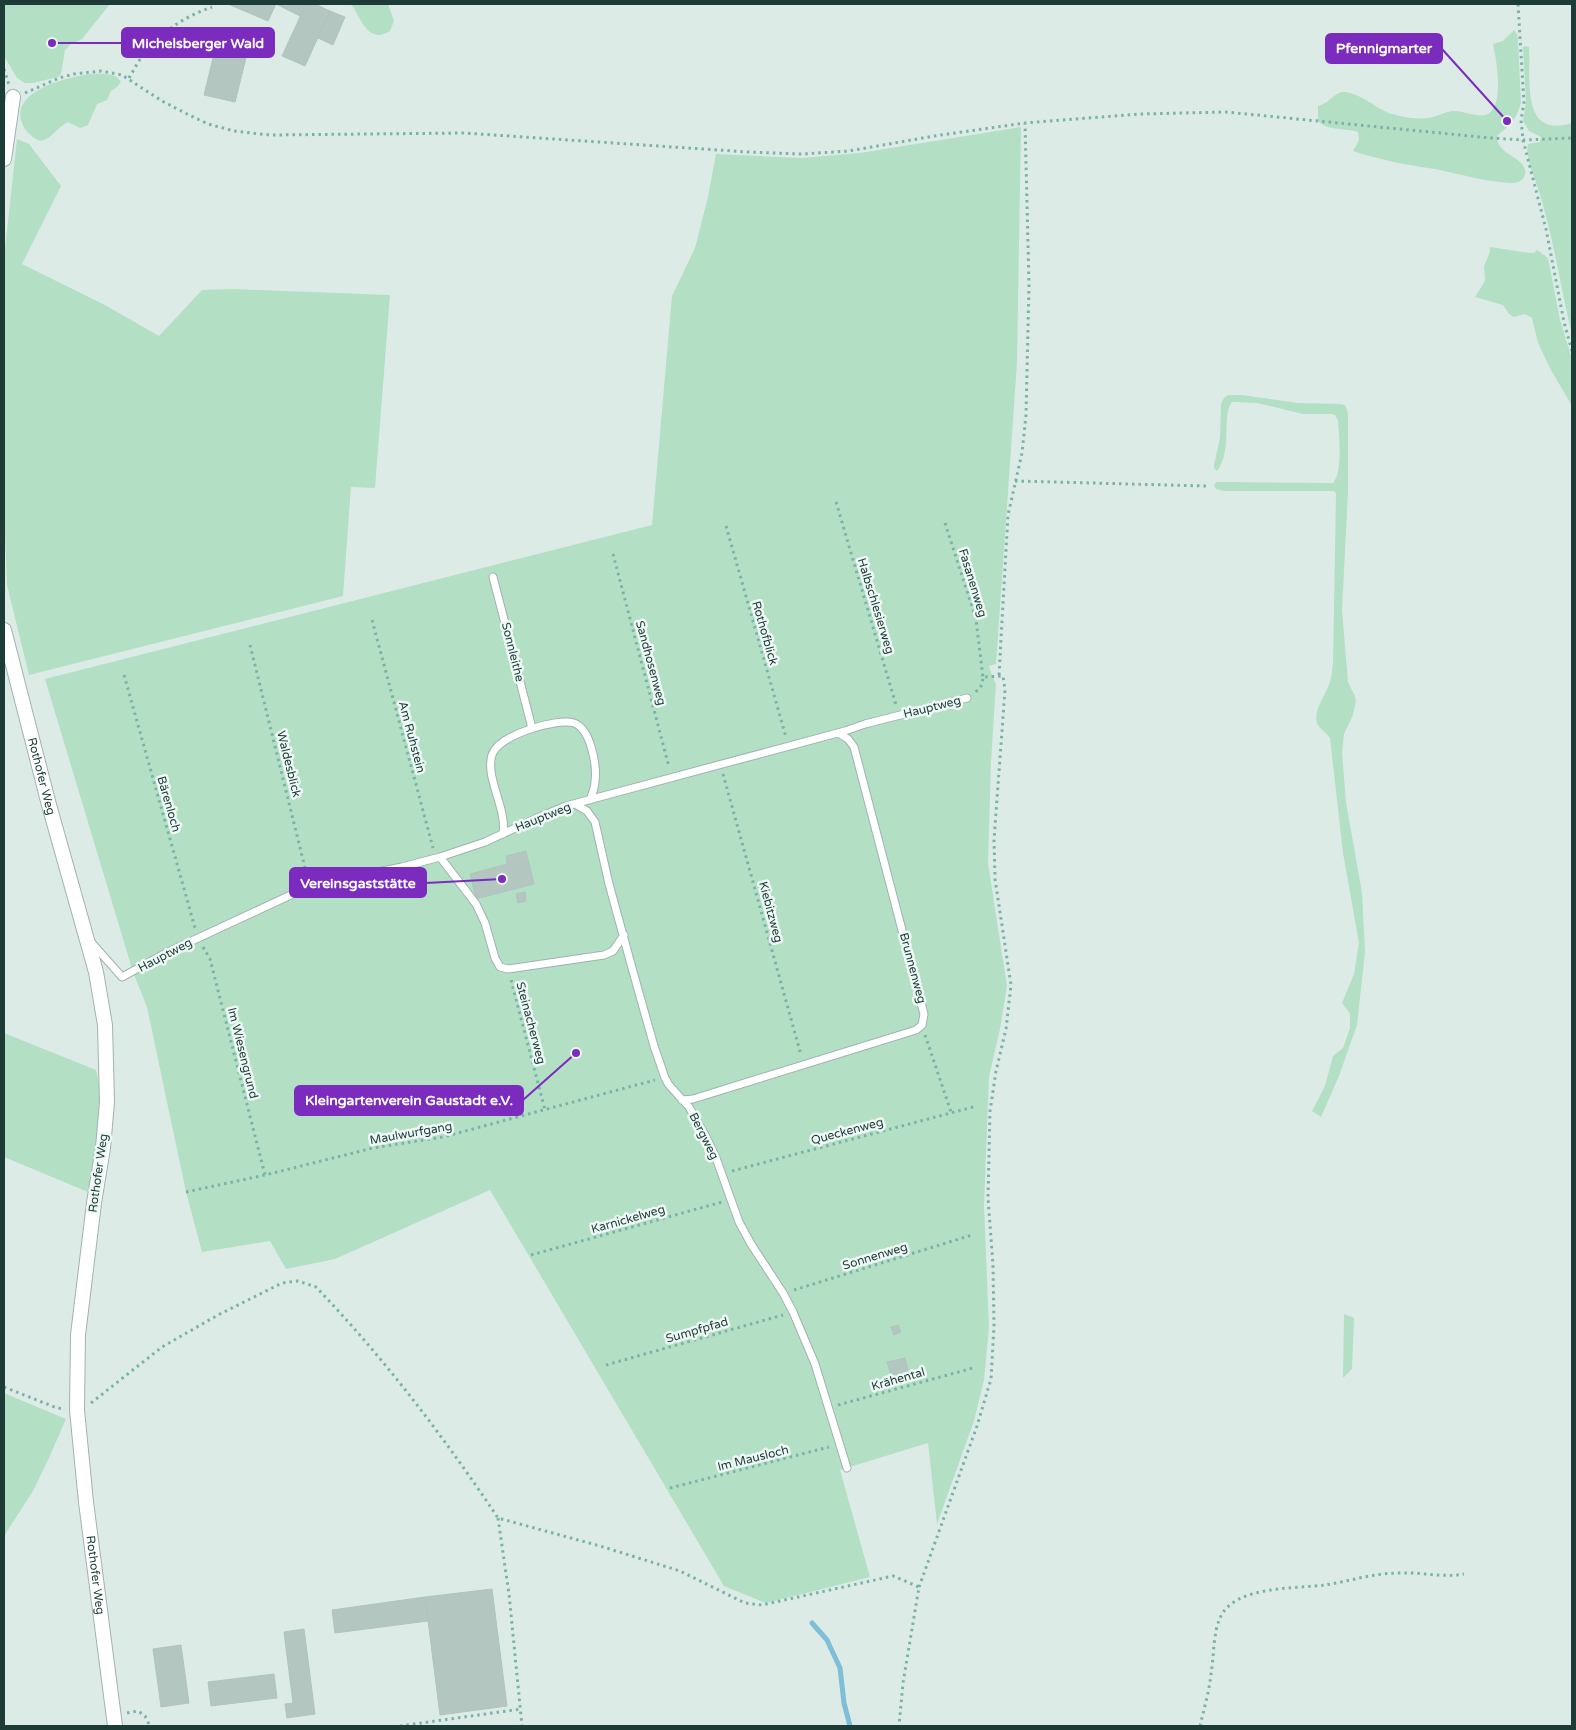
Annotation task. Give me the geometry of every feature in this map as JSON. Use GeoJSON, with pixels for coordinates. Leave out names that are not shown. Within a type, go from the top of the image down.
{"type":"FeatureCollection","features":[{"type":"Feature","properties":{"kind":"street"},"geometry":{"type":"LineString","coordinates":[[4,159],[13,97]]}},
{"type":"Feature","properties":{"kind":"street","name":"Rothofer Weg"},"geometry":{"type":"LineString","coordinates":[[4,630],[49,805],[96,972],[104,1025],[107,1102],[103,1148],[94,1203],[78,1335],[77,1410],[86,1502],[114,1721]]}},
{"type":"Feature","properties":{"kind":"lane","name":"Sonnleithe"},"geometry":{"type":"LineString","coordinates":[[494,577],[532,728]]}},
{"type":"Feature","properties":{"kind":"lane","name":"Hauptweg"},"geometry":{"type":"LineString","coordinates":[[87,938],[122,977],[168,952],[310,886],[438,858],[485,842],[537,818],[575,804],[967,698]]}},
{"type":"Feature","properties":{"kind":"lane"},"geometry":{"type":"LineString","coordinates":[[503,834],[504,817],[492,775],[492,754],[502,741],[532,728],[566,722],[577,725],[586,733],[592,750],[596,775],[595,786],[590,800]]}},
{"type":"Feature","properties":{"kind":"lane","name":"Brunnenweg"},"geometry":{"type":"LineString","coordinates":[[838,732],[848,739],[854,747],[924,1014],[922,1025]]}},
{"type":"Feature","properties":{"kind":"lane","name":"Bergweg"},"geometry":{"type":"LineString","coordinates":[[575,804],[587,811],[594,822],[609,884],[654,1046],[666,1078],[669,1085],[689,1108],[705,1135],[730,1200],[751,1244],[784,1293],[793,1312],[815,1364],[846,1468]]}},
{"type":"Feature","properties":{"kind":"lane"},"geometry":{"type":"LineString","coordinates":[[438,858],[476,904],[485,923],[495,958],[500,967],[508,969],[604,955],[613,951],[624,935]]}},
{"type":"Feature","properties":{"kind":"lane"},"geometry":{"type":"LineString","coordinates":[[682,1100],[694,1099],[916,1030],[922,1025]]}},
{"type":"Feature","properties":{"kind":"path"},"geometry":{"type":"LineString","coordinates":[[1518,4],[1524,103],[1520,120],[1522,140],[1546,229],[1564,322],[1572,351]]}},
{"type":"Feature","properties":{"kind":"path"},"geometry":{"type":"LineString","coordinates":[[129,78],[144,54],[170,28],[194,13],[212,7]]}},
{"type":"Feature","properties":{"kind":"path"},"geometry":{"type":"LineString","coordinates":[[13,97],[59,78],[86,72],[114,73],[129,78],[162,101],[208,124],[234,131],[270,135],[464,133],[802,154],[849,151],[1025,123],[1140,114],[1226,112],[1522,140],[1572,138]]}},
{"type":"Feature","properties":{"kind":"path"},"geometry":{"type":"LineString","coordinates":[[1000,676],[1008,515],[1022,453],[1026,415],[1029,285],[1025,123]]}},
{"type":"Feature","properties":{"kind":"path"},"geometry":{"type":"LineString","coordinates":[[1015,481],[1206,486]]}},
{"type":"Feature","properties":{"kind":"path","name":"Halbschlesierweg"},"geometry":{"type":"LineString","coordinates":[[836,502],[899,715]]}},
{"type":"Feature","properties":{"kind":"path","name":"Fasanenweg"},"geometry":{"type":"LineString","coordinates":[[945,524],[976,619],[983,679]]}},
{"type":"Feature","properties":{"kind":"path","name":"Rothofblick"},"geometry":{"type":"LineString","coordinates":[[726,526],[789,745]]}},
{"type":"Feature","properties":{"kind":"path","name":"Sandhosenweg"},"geometry":{"type":"LineString","coordinates":[[614,554],[672,777]]}},
{"type":"Feature","properties":{"kind":"path","name":"Am Ruhstein"},"geometry":{"type":"LineString","coordinates":[[372,620],[438,858]]}},
{"type":"Feature","properties":{"kind":"path","name":"Waldesblick"},"geometry":{"type":"LineString","coordinates":[[250,646],[310,886]]}},
{"type":"Feature","properties":{"kind":"path","name":"Bärenloch"},"geometry":{"type":"LineString","coordinates":[[124,675],[198,938]]}},
{"type":"Feature","properties":{"kind":"path"},"geometry":{"type":"LineString","coordinates":[[899,1726],[903,1683],[919,1587],[977,1426],[991,1379],[994,1326],[993,1265],[988,1198],[990,1111],[996,1071],[1006,1029],[1011,985],[995,869],[994,840],[1005,690],[1003,676],[983,677],[979,690],[967,698]]}},
{"type":"Feature","properties":{"kind":"path","name":"Kiebitzweg"},"geometry":{"type":"LineString","coordinates":[[720,764],[804,1065]]}},
{"type":"Feature","properties":{"kind":"path","name":"Im Wiesengrund"},"geometry":{"type":"LineString","coordinates":[[198,938],[210,959],[265,1175]]}},
{"type":"Feature","properties":{"kind":"path","name":"Steinacherweg"},"geometry":{"type":"LineString","coordinates":[[508,969],[545,1110]]}},
{"type":"Feature","properties":{"kind":"path"},"geometry":{"type":"LineString","coordinates":[[922,1025],[951,1112]]}},
{"type":"Feature","properties":{"kind":"path","name":"Maulwurfgang"},"geometry":{"type":"LineString","coordinates":[[186,1192],[265,1175],[373,1148],[444,1137],[666,1078]]}},
{"type":"Feature","properties":{"kind":"path","name":"Queckenweg"},"geometry":{"type":"LineString","coordinates":[[721,1174],[977,1106]]}},
{"type":"Feature","properties":{"kind":"path","name":"Karnickelweg"},"geometry":{"type":"LineString","coordinates":[[531,1255],[730,1200]]}},
{"type":"Feature","properties":{"kind":"path","name":"Sonnenweg"},"geometry":{"type":"LineString","coordinates":[[784,1293],[972,1235]]}},
{"type":"Feature","properties":{"kind":"path"},"geometry":{"type":"LineString","coordinates":[[4,1387],[57,1408],[77,1410],[90,1403],[162,1347],[218,1315],[282,1283],[298,1281],[316,1287],[418,1406],[455,1453],[498,1518],[509,1594],[522,1726]]}},
{"type":"Feature","properties":{"kind":"path","name":"Sumpfpfad"},"geometry":{"type":"LineString","coordinates":[[606,1364],[793,1312]]}},
{"type":"Feature","properties":{"kind":"path","name":"Krähental"},"geometry":{"type":"LineString","coordinates":[[828,1408],[973,1368]]}},
{"type":"Feature","properties":{"kind":"path","name":"Im Mausloch"},"geometry":{"type":"LineString","coordinates":[[670,1488],[839,1445]]}},
{"type":"Feature","properties":{"kind":"path"},"geometry":{"type":"LineString","coordinates":[[498,1518],[600,1546],[680,1571],[745,1603],[762,1605],[894,1576],[919,1587]]}},
{"type":"Feature","properties":{"kind":"path"},"geometry":{"type":"LineString","coordinates":[[1200,1726],[1211,1676],[1220,1618],[1226,1610],[1241,1598],[1266,1590],[1324,1585],[1389,1573],[1424,1573],[1450,1576],[1464,1574]]}},
{"type":"Feature","properties":{"kind":"path"},"geometry":{"type":"LineString","coordinates":[[400,1726],[521,1709]]}},
{"type":"Feature","properties":{"kind":"path"},"geometry":{"type":"LineString","coordinates":[[114,1721],[138,1711],[145,1716],[150,1726]]}},
{"type":"Feature","properties":{"kind":"green space"},"geometry":{"type":"Polygon","coordinates":[[[4,4],[110,4],[82,39],[65,50],[61,74],[58,77],[25,83],[17,78],[4,56],[4,4]]]}},
{"type":"Feature","properties":{"kind":"green space"},"geometry":{"type":"Polygon","coordinates":[[[351,4],[388,4],[394,21],[390,31],[376,35],[371,32],[366,28],[351,4]]]}},
{"type":"Feature","properties":{"kind":"green space"},"geometry":{"type":"Polygon","coordinates":[[[1514,30],[1518,41],[1521,103],[1512,123],[1497,136],[1498,143],[1502,148],[1523,165],[1524,177],[1520,181],[1511,183],[1473,178],[1363,154],[1353,151],[1359,140],[1358,132],[1331,128],[1318,121],[1318,106],[1326,103],[1341,92],[1356,95],[1386,112],[1407,117],[1428,118],[1452,111],[1485,115],[1496,104],[1498,94],[1493,44],[1503,41],[1514,30]]]}},
{"type":"Feature","properties":{"kind":"green space"},"geometry":{"type":"Polygon","coordinates":[[[1523,47],[1529,47],[1530,89],[1536,114],[1544,122],[1555,126],[1572,123],[1572,335],[1548,222],[1527,149],[1528,144],[1540,142],[1541,137],[1529,131],[1523,121],[1526,102],[1523,47]]]}},
{"type":"Feature","properties":{"kind":"green space"},"geometry":{"type":"Polygon","coordinates":[[[90,74],[111,75],[121,82],[111,91],[107,100],[97,104],[88,125],[80,128],[68,122],[41,141],[25,129],[22,123],[21,112],[25,102],[33,94],[56,82],[90,74]]]}},
{"type":"Feature","properties":{"kind":"green space"},"geometry":{"type":"Polygon","coordinates":[[[1021,127],[1017,363],[996,664],[989,666],[996,684],[991,762],[988,863],[1007,986],[989,1077],[984,1205],[989,1327],[984,1380],[974,1421],[937,1524],[928,1443],[840,1470],[870,1577],[766,1603],[724,1586],[490,1190],[335,1259],[286,1269],[270,1241],[202,1252],[186,1192],[147,1007],[133,972],[45,679],[652,525],[672,296],[695,248],[708,197],[716,154],[802,158],[860,153],[1021,127]]]}},
{"type":"Feature","properties":{"kind":"green space"},"geometry":{"type":"Polygon","coordinates":[[[17,139],[29,144],[61,186],[22,264],[105,305],[159,336],[202,290],[233,289],[390,295],[375,488],[351,487],[343,596],[29,675],[7,585],[4,509],[4,258],[17,139]]]}},
{"type":"Feature","properties":{"kind":"green space"},"geometry":{"type":"Polygon","coordinates":[[[1490,247],[1530,253],[1534,253],[1537,250],[1548,258],[1560,320],[1572,359],[1572,406],[1538,343],[1532,318],[1525,314],[1514,317],[1509,314],[1503,305],[1475,297],[1485,281],[1484,266],[1490,252],[1490,247]]]}},
{"type":"Feature","properties":{"kind":"green space"},"geometry":{"type":"Polygon","coordinates":[[[1228,395],[1242,395],[1298,403],[1340,404],[1345,405],[1348,413],[1348,492],[1342,610],[1348,682],[1356,701],[1353,715],[1344,734],[1342,752],[1346,802],[1362,893],[1365,952],[1357,1025],[1339,1076],[1321,1117],[1312,1111],[1325,1086],[1333,1056],[1343,1048],[1350,1028],[1350,1014],[1342,1003],[1354,974],[1359,943],[1343,853],[1330,738],[1318,725],[1316,718],[1318,707],[1332,675],[1336,493],[1334,491],[1224,491],[1216,489],[1214,486],[1216,482],[1333,483],[1339,463],[1338,421],[1335,415],[1332,414],[1303,414],[1257,403],[1232,402],[1227,415],[1225,454],[1217,471],[1214,465],[1220,438],[1221,404],[1228,395]]]}},
{"type":"Feature","properties":{"kind":"green space"},"geometry":{"type":"Polygon","coordinates":[[[4,1033],[96,1070],[100,1100],[99,1131],[88,1192],[4,1157],[4,1033]]]}},
{"type":"Feature","properties":{"kind":"green space"},"geometry":{"type":"Polygon","coordinates":[[[1344,1314],[1354,1318],[1352,1369],[1343,1378],[1344,1314]]]}},
{"type":"Feature","properties":{"kind":"green space"},"geometry":{"type":"Polygon","coordinates":[[[4,1393],[66,1419],[33,1491],[4,1536],[4,1393]]]}},
{"type":"Feature","properties":{"kind":"building"},"geometry":{"type":"Polygon","coordinates":[[[228,4],[276,4],[268,21],[228,4]]]}},
{"type":"Feature","properties":{"kind":"building"},"geometry":{"type":"Polygon","coordinates":[[[276,4],[306,4],[300,16],[276,4]]]}},
{"type":"Feature","properties":{"kind":"building"},"geometry":{"type":"Polygon","coordinates":[[[306,4],[315,4],[330,11],[305,66],[282,56],[306,4]]]}},
{"type":"Feature","properties":{"kind":"building"},"geometry":{"type":"Polygon","coordinates":[[[330,11],[345,17],[333,45],[318,38],[330,11]]]}},
{"type":"Feature","properties":{"kind":"building"},"geometry":{"type":"Polygon","coordinates":[[[215,50],[246,58],[235,102],[204,95],[215,50]]]}},
{"type":"Feature","properties":{"kind":"building"},"geometry":{"type":"Polygon","coordinates":[[[526,851],[534,884],[476,899],[470,874],[507,864],[506,856],[526,851]]]}},
{"type":"Feature","properties":{"kind":"building"},"geometry":{"type":"Polygon","coordinates":[[[525,892],[526,901],[518,903],[516,894],[525,892]]]}},
{"type":"Feature","properties":{"kind":"building"},"geometry":{"type":"Polygon","coordinates":[[[898,1325],[901,1332],[894,1335],[891,1327],[898,1325]]]}},
{"type":"Feature","properties":{"kind":"building"},"geometry":{"type":"Polygon","coordinates":[[[905,1358],[909,1374],[892,1378],[887,1362],[905,1358]]]}},
{"type":"Feature","properties":{"kind":"building"},"geometry":{"type":"Polygon","coordinates":[[[492,1589],[507,1706],[440,1715],[425,1597],[492,1589]]]}},
{"type":"Feature","properties":{"kind":"building"},"geometry":{"type":"Polygon","coordinates":[[[425,1597],[428,1621],[335,1633],[332,1610],[425,1597]]]}},
{"type":"Feature","properties":{"kind":"building"},"geometry":{"type":"Polygon","coordinates":[[[304,1629],[315,1714],[287,1718],[285,1704],[293,1703],[284,1632],[304,1629]]]}},
{"type":"Feature","properties":{"kind":"building"},"geometry":{"type":"Polygon","coordinates":[[[181,1645],[189,1703],[161,1707],[153,1649],[181,1645]]]}},
{"type":"Feature","properties":{"kind":"building"},"geometry":{"type":"Polygon","coordinates":[[[274,1674],[277,1698],[211,1706],[208,1682],[274,1674]]]}},
{"type":"Feature","properties":{"kind":"waterway"},"geometry":{"type":"LineString","coordinates":[[812,1623],[827,1640],[840,1668],[844,1703],[850,1726]]}},
{"type":"Feature","properties":{"kind":"place","name":"Michelsberger Wald"},"geometry":{"type":"Point","coordinates":[52,43]}},
{"type":"Feature","properties":{"kind":"place","name":"Pfennigmarter"},"geometry":{"type":"Point","coordinates":[1507,121]}},
{"type":"Feature","properties":{"kind":"place","name":"Vereinsgaststätte"},"geometry":{"type":"Point","coordinates":[502,879]}},
{"type":"Feature","properties":{"kind":"place","name":"Kleingartenverein Gaustadt e.V."},"geometry":{"type":"Point","coordinates":[576,1053]}}]}
